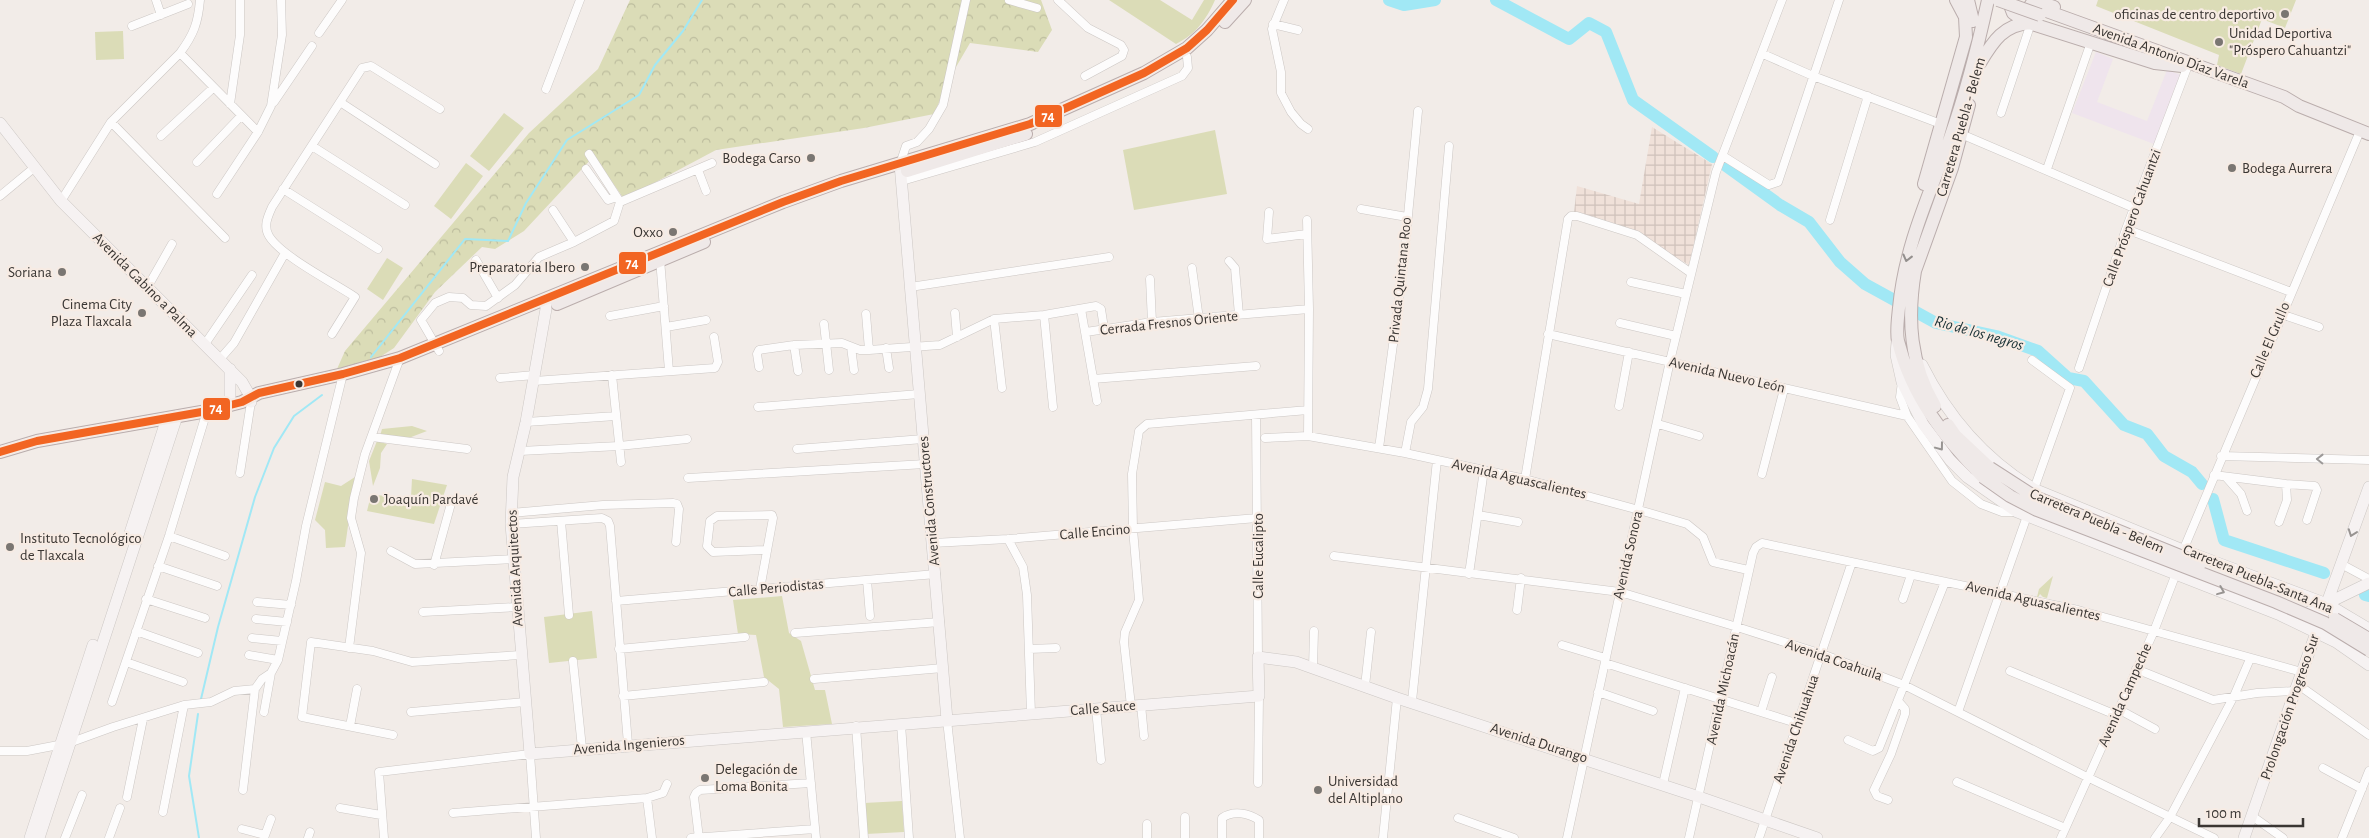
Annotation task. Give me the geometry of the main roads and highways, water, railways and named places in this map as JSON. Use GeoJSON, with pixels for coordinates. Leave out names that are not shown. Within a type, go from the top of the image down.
{"type":"FeatureCollection","features":[{"type":"Feature","properties":{"kind":"main road"},"geometry":{"type":"LineString","coordinates":[[901,173],[1030,124],[1144,73],[1187,48],[1207,30],[1233,0]]}},
{"type":"Feature","properties":{"kind":"main road"},"geometry":{"type":"LineString","coordinates":[[0,452],[37,441],[207,411],[343,378],[399,362],[659,256],[786,209],[844,189],[1034,132],[1147,80],[1187,57],[1216,32],[1245,0]]}},
{"type":"Feature","properties":{"kind":"main road"},"geometry":{"type":"LineString","coordinates":[[1914,230],[1919,202],[1966,37],[1965,17],[1956,0]]}},
{"type":"Feature","properties":{"kind":"main road"},"geometry":{"type":"LineString","coordinates":[[1930,226],[1939,179],[1942,140],[1973,33],[1973,17],[1968,0]]}},
{"type":"Feature","properties":{"kind":"main road"},"geometry":{"type":"LineString","coordinates":[[2008,0],[2013,13],[2035,17]]}},
{"type":"Feature","properties":{"kind":"main road"},"geometry":{"type":"LineString","coordinates":[[2016,0],[2035,17]]}},
{"type":"Feature","properties":{"kind":"main road"},"geometry":{"type":"LineString","coordinates":[[2035,17],[2028,9],[2034,0],[2134,36],[2154,50]]}},
{"type":"Feature","properties":{"kind":"main road"},"geometry":{"type":"LineString","coordinates":[[1993,2],[2035,17],[2091,42],[2154,62],[2185,67]]}},
{"type":"Feature","properties":{"kind":"main road","name":"Carretera Puebla - Belem"},"geometry":{"type":"LineString","coordinates":[[1993,2],[1958,112],[1914,230],[1907,288],[1907,332],[1919,372],[1930,396],[1955,435],[1986,472],[2010,496],[2037,510],[2276,602],[2325,623],[2369,650]]}},
{"type":"Feature","properties":{"kind":"main road","name":"Carretera Puebla - Belem"},"geometry":{"type":"LineString","coordinates":[[1907,288],[1915,272],[1952,168],[1980,63],[1993,2]]}},
{"type":"Feature","properties":{"kind":"main road"},"geometry":{"type":"LineString","coordinates":[[1980,63],[1991,44],[2002,32],[2035,17]]}},
{"type":"Feature","properties":{"kind":"main road","name":"Avenida Antonio Díaz Varela"},"geometry":{"type":"LineString","coordinates":[[2035,17],[2154,50],[2284,97],[2299,106],[2364,132]]}},
{"type":"Feature","properties":{"kind":"main road","name":"Avenida Antonio Díaz Varela"},"geometry":{"type":"LineString","coordinates":[[2035,17],[2185,67],[2291,106],[2299,106]]}},
{"type":"Feature","properties":{"kind":"main road","name":"Carretera Puebla - Belem"},"geometry":{"type":"LineString","coordinates":[[1907,332],[1897,340],[1915,388],[1934,420],[1954,448],[1986,472],[2035,497],[2332,617],[2369,639]]}},
{"type":"Feature","properties":{"kind":"waterway"},"geometry":{"type":"LineString","coordinates":[[371,357],[465,239],[508,241],[526,203],[567,140],[639,95],[655,65],[683,31],[702,0]]}},
{"type":"Feature","properties":{"kind":"waterway","name":"Rio de los negros"},"geometry":{"type":"LineString","coordinates":[[1389,0],[1404,5],[1435,0]]}},
{"type":"Feature","properties":{"kind":"waterway","name":"Rio de los negros"},"geometry":{"type":"LineString","coordinates":[[1496,0],[1569,39],[1589,23],[1606,32],[1633,100],[1713,157]]}},
{"type":"Feature","properties":{"kind":"waterway","name":"Rio de los negros"},"geometry":{"type":"LineString","coordinates":[[1726,166],[1780,205],[1809,222],[1840,262],[1865,284],[1936,323],[1996,336],[2038,351],[2068,378],[2084,381],[2124,425],[2147,434],[2164,456],[2192,472],[2202,484]]}},
{"type":"Feature","properties":{"kind":"waterway"},"geometry":{"type":"LineString","coordinates":[[201,699],[218,627],[255,497],[274,448],[294,416],[322,395]]}},
{"type":"Feature","properties":{"kind":"waterway","name":"Rio de los negros"},"geometry":{"type":"LineString","coordinates":[[2213,499],[2224,540],[2324,573]]}},
{"type":"Feature","properties":{"kind":"waterway","name":"Rio de los negros"},"geometry":{"type":"LineString","coordinates":[[2365,595],[2369,596]]}},
{"type":"Feature","properties":{"kind":"waterway"},"geometry":{"type":"LineString","coordinates":[[198,714],[189,776],[199,838]]}},
{"type":"Feature","properties":{"kind":"place","name":"oficinas de centro deportivo"},"geometry":{"type":"Point","coordinates":[2285,14]}},
{"type":"Feature","properties":{"kind":"place","name":"Unidad Deportiva \"Próspero Cahuantzi\""},"geometry":{"type":"Point","coordinates":[2219,42]}},
{"type":"Feature","properties":{"kind":"place","name":"Bodega Carso"},"geometry":{"type":"Point","coordinates":[811,158]}},
{"type":"Feature","properties":{"kind":"place","name":"Bodega Aurrera"},"geometry":{"type":"Point","coordinates":[2232,168]}},
{"type":"Feature","properties":{"kind":"place","name":"Oxxo"},"geometry":{"type":"Point","coordinates":[673,232]}},
{"type":"Feature","properties":{"kind":"place","name":"Preparatoria Ibero"},"geometry":{"type":"Point","coordinates":[585,267]}},
{"type":"Feature","properties":{"kind":"place","name":"Soriana"},"geometry":{"type":"Point","coordinates":[62,272]}},
{"type":"Feature","properties":{"kind":"place","name":"Cinema City Plaza Tlaxcala"},"geometry":{"type":"Point","coordinates":[142,313]}},
{"type":"Feature","properties":{"kind":"place","name":"Joaquín Pardavé"},"geometry":{"type":"Point","coordinates":[374,499]}},
{"type":"Feature","properties":{"kind":"place","name":"Instituto Tecnológico de Tlaxcala"},"geometry":{"type":"Point","coordinates":[10,547]}},
{"type":"Feature","properties":{"kind":"place","name":"Delegación de Loma Bonita"},"geometry":{"type":"Point","coordinates":[705,778]}},
{"type":"Feature","properties":{"kind":"place","name":"Universidad del Altiplano"},"geometry":{"type":"Point","coordinates":[1318,790]}}]}
